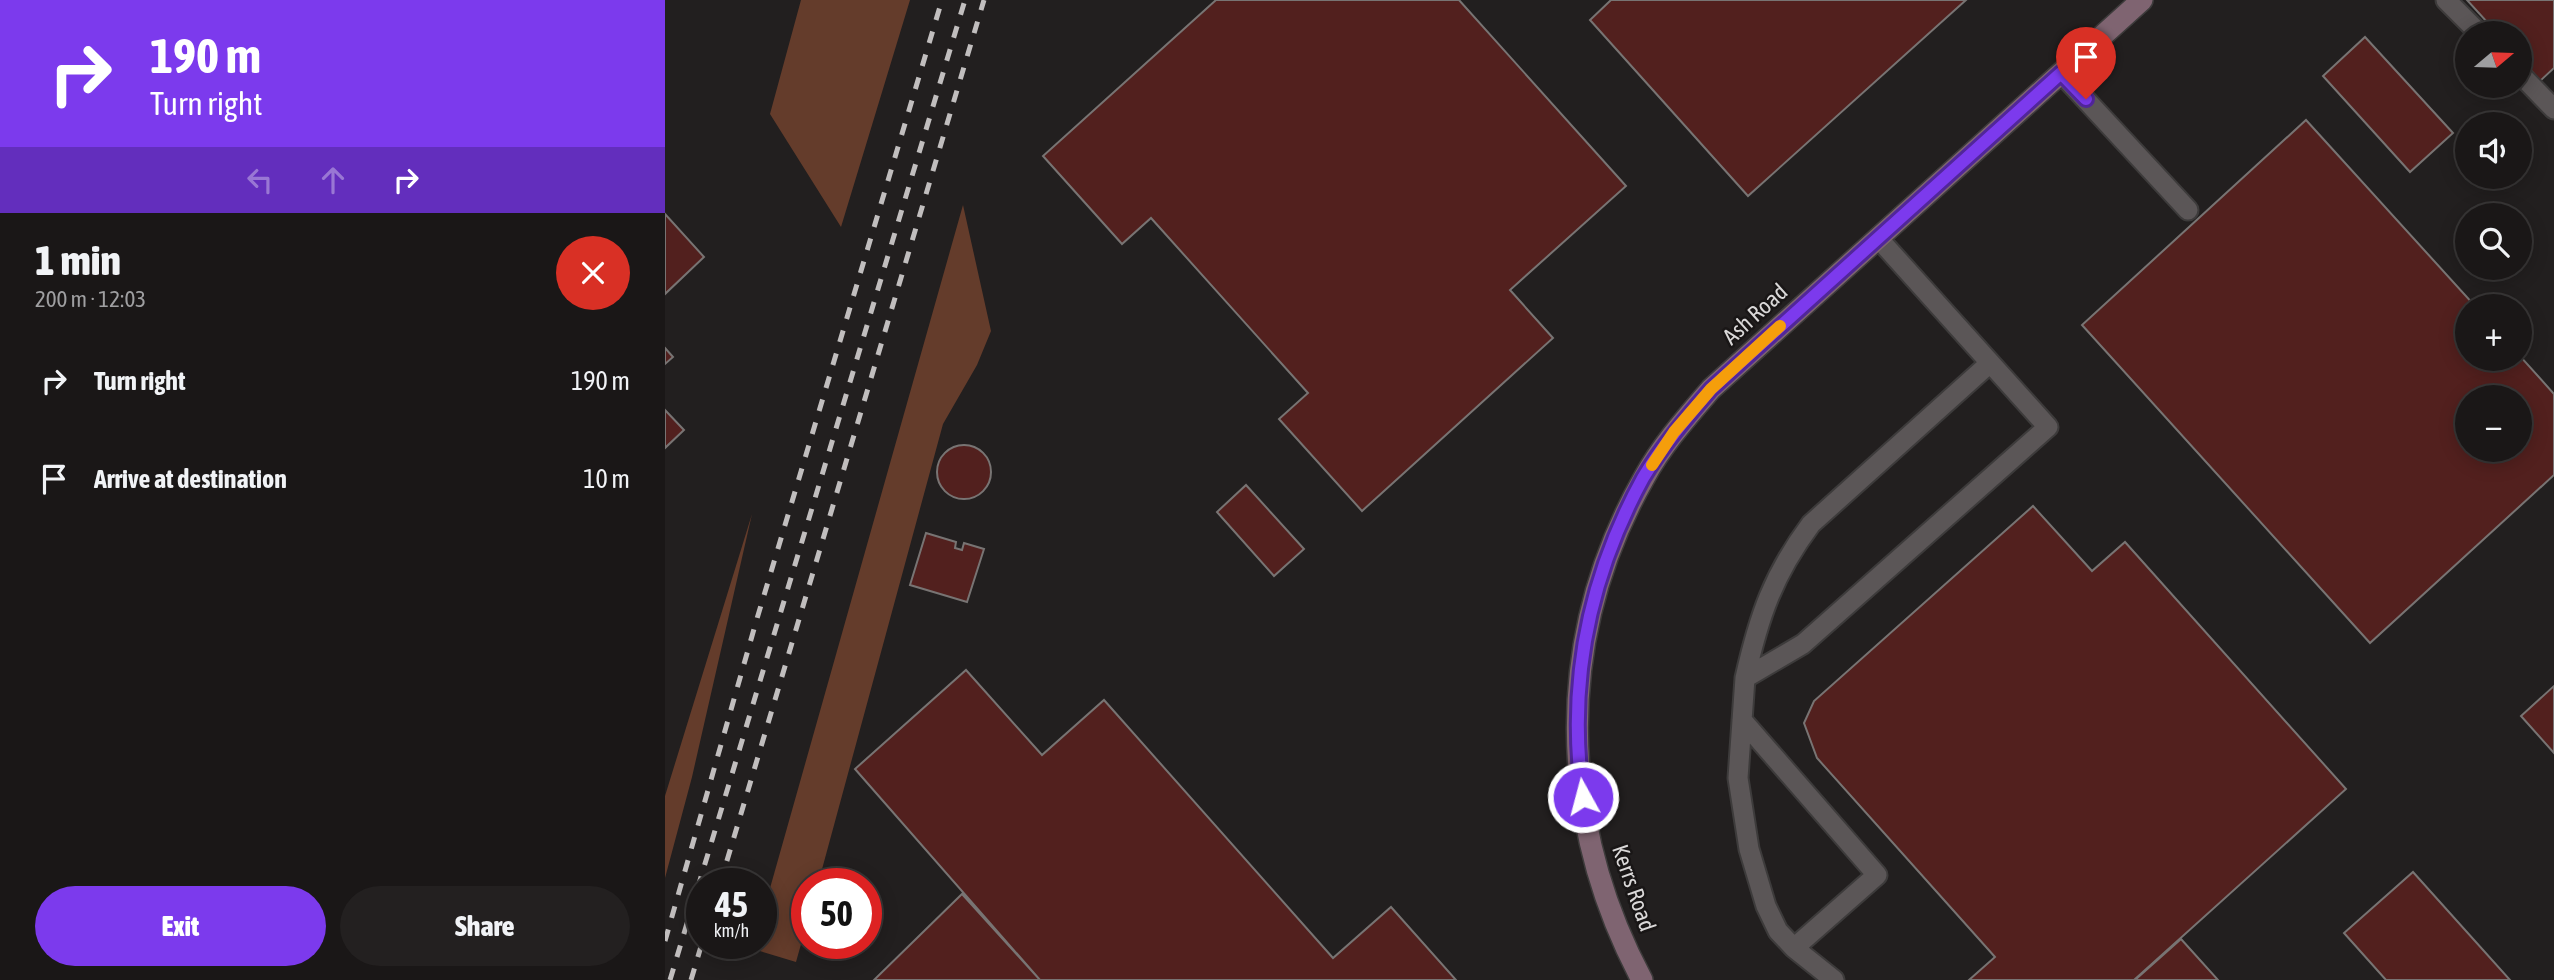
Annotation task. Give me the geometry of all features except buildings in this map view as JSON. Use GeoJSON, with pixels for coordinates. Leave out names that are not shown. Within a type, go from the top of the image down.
{"type":"FeatureCollection","features":[{"type":"Feature","properties":{"kind":"main road","name":"Ash Road"},"geometry":{"type":"LineString","coordinates":[[1579,769],[1576,724],[1586,627],[1618,529],[1644,477],[1674,432],[1711,389],[2142,0]]}},
{"type":"Feature","properties":{"kind":"main road","name":"Kerrs Road"},"geometry":{"type":"LineString","coordinates":[[1579,769],[1599,879],[1642,980]]}},
{"type":"Feature","properties":{"kind":"lane"},"geometry":{"type":"LineString","coordinates":[[2446,0],[2467,21]]}},
{"type":"Feature","properties":{"kind":"lane"},"geometry":{"type":"LineString","coordinates":[[2061,73],[2188,210]]}},
{"type":"Feature","properties":{"kind":"lane"},"geometry":{"type":"LineString","coordinates":[[2532,86],[2554,108]]}},
{"type":"Feature","properties":{"kind":"lane"},"geometry":{"type":"LineString","coordinates":[[1745,678],[1803,644],[2048,427],[1878,237]]}},
{"type":"Feature","properties":{"kind":"lane"},"geometry":{"type":"LineString","coordinates":[[1834,980],[1794,948],[1779,932],[1766,906],[1749,849],[1738,778],[1745,678],[1756,628],[1775,581],[1811,524],[1990,363]]}},
{"type":"Feature","properties":{"kind":"lane"},"geometry":{"type":"LineString","coordinates":[[1742,720],[1877,875],[1794,948]]}},
{"type":"Feature","properties":{"kind":"shaded area"},"geometry":{"type":"Polygon","coordinates":[[[801,0],[910,0],[841,227],[770,114],[801,0]]]}},
{"type":"Feature","properties":{"kind":"shaded area"},"geometry":{"type":"Polygon","coordinates":[[[963,205],[991,331],[977,365],[943,424],[822,868],[791,868],[791,959],[797,959],[796,962],[777,956],[776,868],[963,205]]]}},
{"type":"Feature","properties":{"kind":"shaded area"},"geometry":{"type":"Polygon","coordinates":[[[752,514],[692,777],[665,878],[665,796],[752,514]]]}},
{"type":"Feature","properties":{"kind":"railway"},"geometry":{"type":"LineString","coordinates":[[665,941],[756,622],[942,0]]}},
{"type":"Feature","properties":{"kind":"railway"},"geometry":{"type":"LineString","coordinates":[[670,980],[965,0]]}},
{"type":"Feature","properties":{"kind":"railway"},"geometry":{"type":"LineString","coordinates":[[725,868],[984,0]]}},
{"type":"Feature","properties":{"kind":"railway"},"geometry":{"type":"LineString","coordinates":[[691,980],[697,959]]}},
{"type":"Feature","properties":{"kind":"slow traffic"},"geometry":{"type":"LineString","coordinates":[[1652,465],[1674,432],[1711,389],[1780,326]]}},
{"type":"Feature","properties":{"kind":"route"},"geometry":{"type":"LineString","coordinates":[[1583,797],[1576,724],[1586,627],[1618,529],[1644,477],[1674,432],[1711,389],[2061,73],[2086,99]]}}]}
